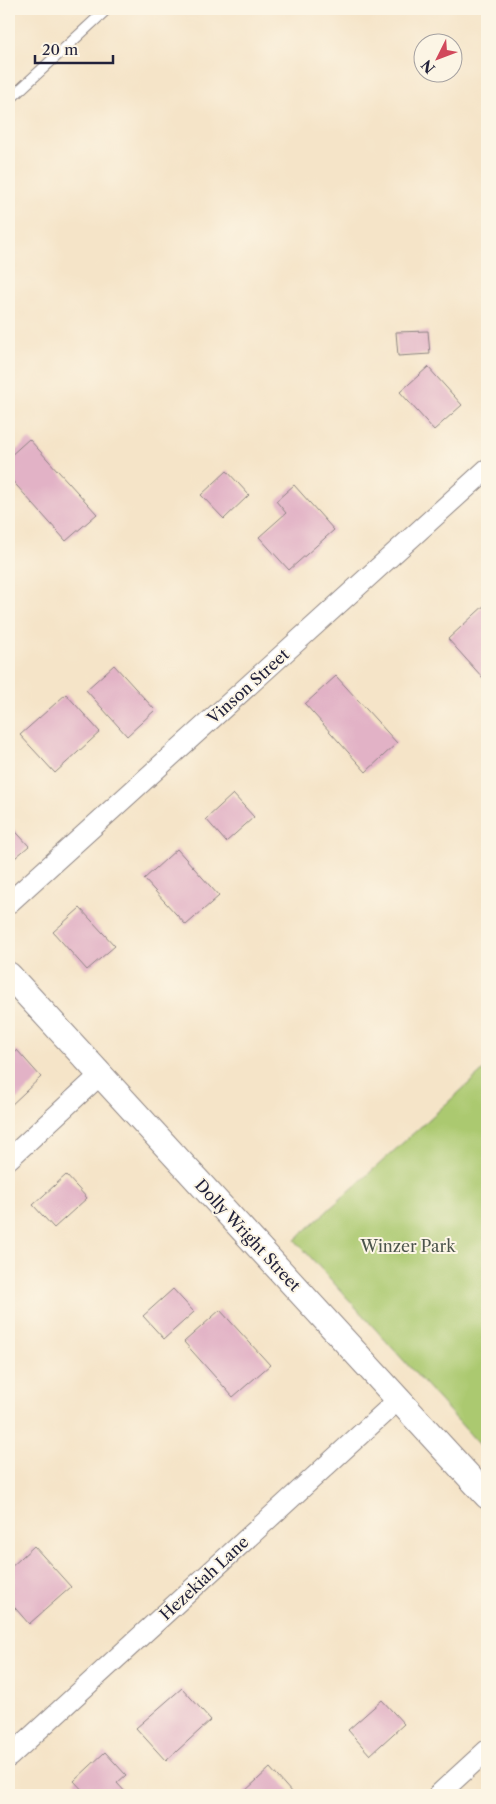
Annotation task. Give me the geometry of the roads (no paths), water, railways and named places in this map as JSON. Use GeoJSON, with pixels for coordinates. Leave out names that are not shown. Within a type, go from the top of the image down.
{"type":"FeatureCollection","features":[{"type":"Feature","properties":{"kind":"street","name":"Vinson Street"},"geometry":{"type":"LineString","coordinates":[[9,903],[487,469]]}},
{"type":"Feature","properties":{"kind":"street","name":"Dolly Wright Street"},"geometry":{"type":"LineString","coordinates":[[9,975],[487,1496]]}},
{"type":"Feature","properties":{"kind":"street"},"geometry":{"type":"LineString","coordinates":[[9,1159],[100,1075]]}},
{"type":"Feature","properties":{"kind":"street","name":"Hezekiah Lane"},"geometry":{"type":"LineString","coordinates":[[9,1757],[399,1399]]}},
{"type":"Feature","properties":{"kind":"street"},"geometry":{"type":"LineString","coordinates":[[438,1795],[487,1750]]}},
{"type":"Feature","properties":{"kind":"lane"},"geometry":{"type":"LineString","coordinates":[[9,100],[106,9]]}},
{"type":"Feature","properties":{"kind":"park label","name":"Winzer Park"},"geometry":{"type":"Point","coordinates":[408,1246]}}]}
